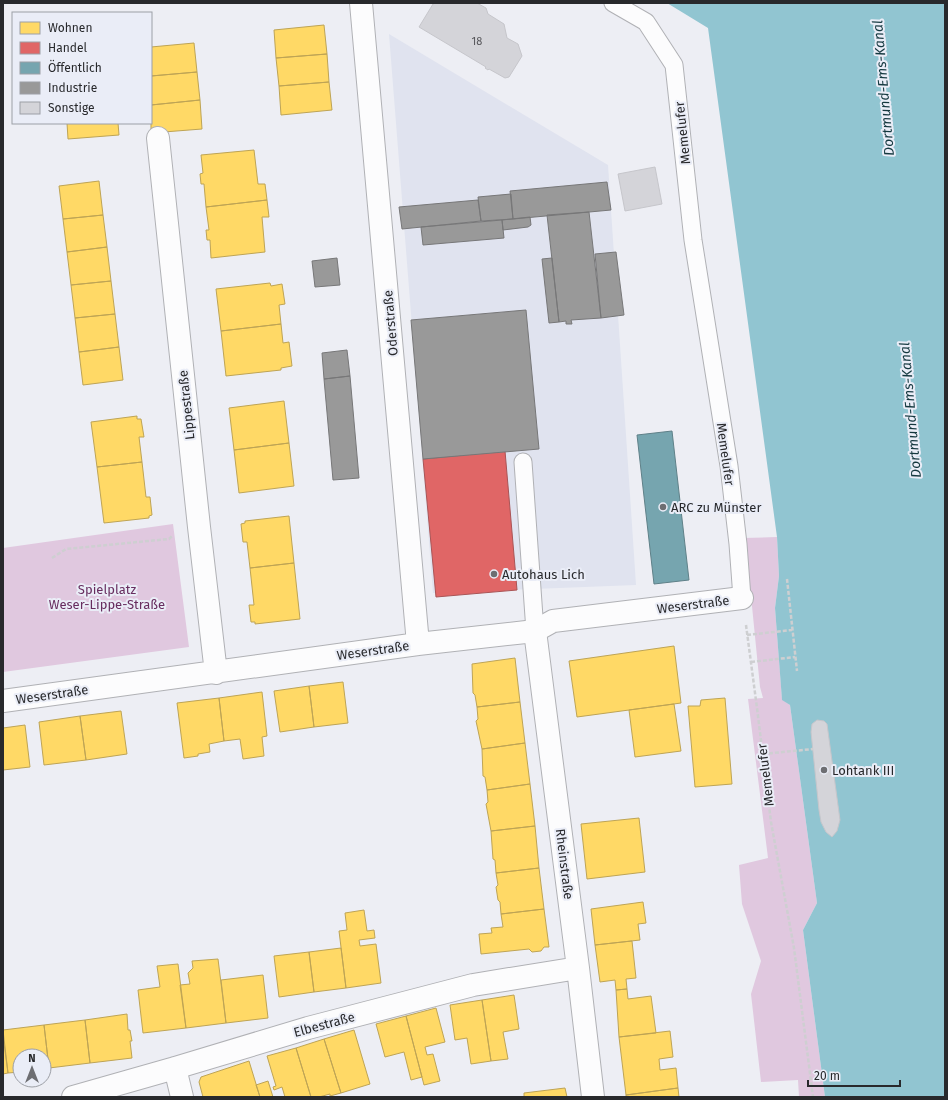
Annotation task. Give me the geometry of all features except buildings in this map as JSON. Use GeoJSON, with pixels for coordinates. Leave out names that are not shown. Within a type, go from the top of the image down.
{"type":"FeatureCollection","features":[{"type":"Feature","properties":{"kind":"street","name":"Oderstraße"},"geometry":{"type":"LineString","coordinates":[[361,3],[418,644]]}},
{"type":"Feature","properties":{"kind":"street","name":"Lippestraße"},"geometry":{"type":"LineString","coordinates":[[158,138],[199,527],[216,672]]}},
{"type":"Feature","properties":{"kind":"street","name":"Weserstraße"},"geometry":{"type":"LineString","coordinates":[[3,701],[418,644],[535,631],[553,621],[742,598]]}},
{"type":"Feature","properties":{"kind":"street","name":"Rheinstraße"},"geometry":{"type":"LineString","coordinates":[[535,631],[593,1097]]}},
{"type":"Feature","properties":{"kind":"street","name":"Elbestraße"},"geometry":{"type":"LineString","coordinates":[[73,1097],[308,1028],[473,985],[578,968]]}},
{"type":"Feature","properties":{"kind":"street"},"geometry":{"type":"LineString","coordinates":[[175,1068],[182,1097]]}},
{"type":"Feature","properties":{"kind":"lane","name":"Memelufer"},"geometry":{"type":"LineString","coordinates":[[613,3],[646,22],[674,65],[693,240],[729,466],[738,544],[742,598]]}},
{"type":"Feature","properties":{"kind":"lane"},"geometry":{"type":"LineString","coordinates":[[523,462],[535,631]]}},
{"type":"Feature","properties":{"kind":"path"},"geometry":{"type":"LineString","coordinates":[[52,558],[66,549],[169,539],[178,529],[199,527]]}},
{"type":"Feature","properties":{"kind":"path"},"geometry":{"type":"LineString","coordinates":[[787,579],[797,672]]}},
{"type":"Feature","properties":{"kind":"path","name":"Memelufer"},"geometry":{"type":"LineString","coordinates":[[742,598],[756,694],[771,822],[794,948],[813,1097]]}},
{"type":"Feature","properties":{"kind":"path"},"geometry":{"type":"LineString","coordinates":[[747,635],[792,630]]}},
{"type":"Feature","properties":{"kind":"path"},"geometry":{"type":"LineString","coordinates":[[751,662],[795,657]]}},
{"type":"Feature","properties":{"kind":"path"},"geometry":{"type":"LineString","coordinates":[[763,754],[813,749]]}},
{"type":"Feature","properties":{"kind":"shaded area"},"geometry":{"type":"Polygon","coordinates":[[[389,34],[608,165],[636,585],[433,593],[389,34]]]}},
{"type":"Feature","properties":{"kind":"green space","name":"Spielplatz Weser-Lippe-Straße"},"geometry":{"type":"Polygon","coordinates":[[[173,524],[189,647],[3,672],[3,548],[173,524]]]}},
{"type":"Feature","properties":{"kind":"green space"},"geometry":{"type":"Polygon","coordinates":[[[777,537],[779,576],[775,608],[782,699],[790,705],[817,903],[803,930],[825,1097],[799,1097],[798,1080],[761,1082],[751,994],[761,961],[742,904],[739,865],[768,858],[748,699],[763,698],[760,687],[751,596],[743,538],[777,537]]]}},
{"type":"Feature","properties":{"kind":"water","name":"Dortmund-Ems-Kanal"},"geometry":{"type":"Polygon","coordinates":[[[667,3],[945,3],[945,1097],[825,1097],[803,930],[817,903],[790,705],[782,700],[775,608],[779,576],[777,537],[708,28],[667,3]]]}},
{"type":"Feature","properties":{"kind":"place","name":"ARC zu Münster"},"geometry":{"type":"Point","coordinates":[663,507]}},
{"type":"Feature","properties":{"kind":"place","name":"Autohaus Lich"},"geometry":{"type":"Point","coordinates":[494,574]}},
{"type":"Feature","properties":{"kind":"place","name":"Lohtank III"},"geometry":{"type":"Point","coordinates":[824,770]}}]}
